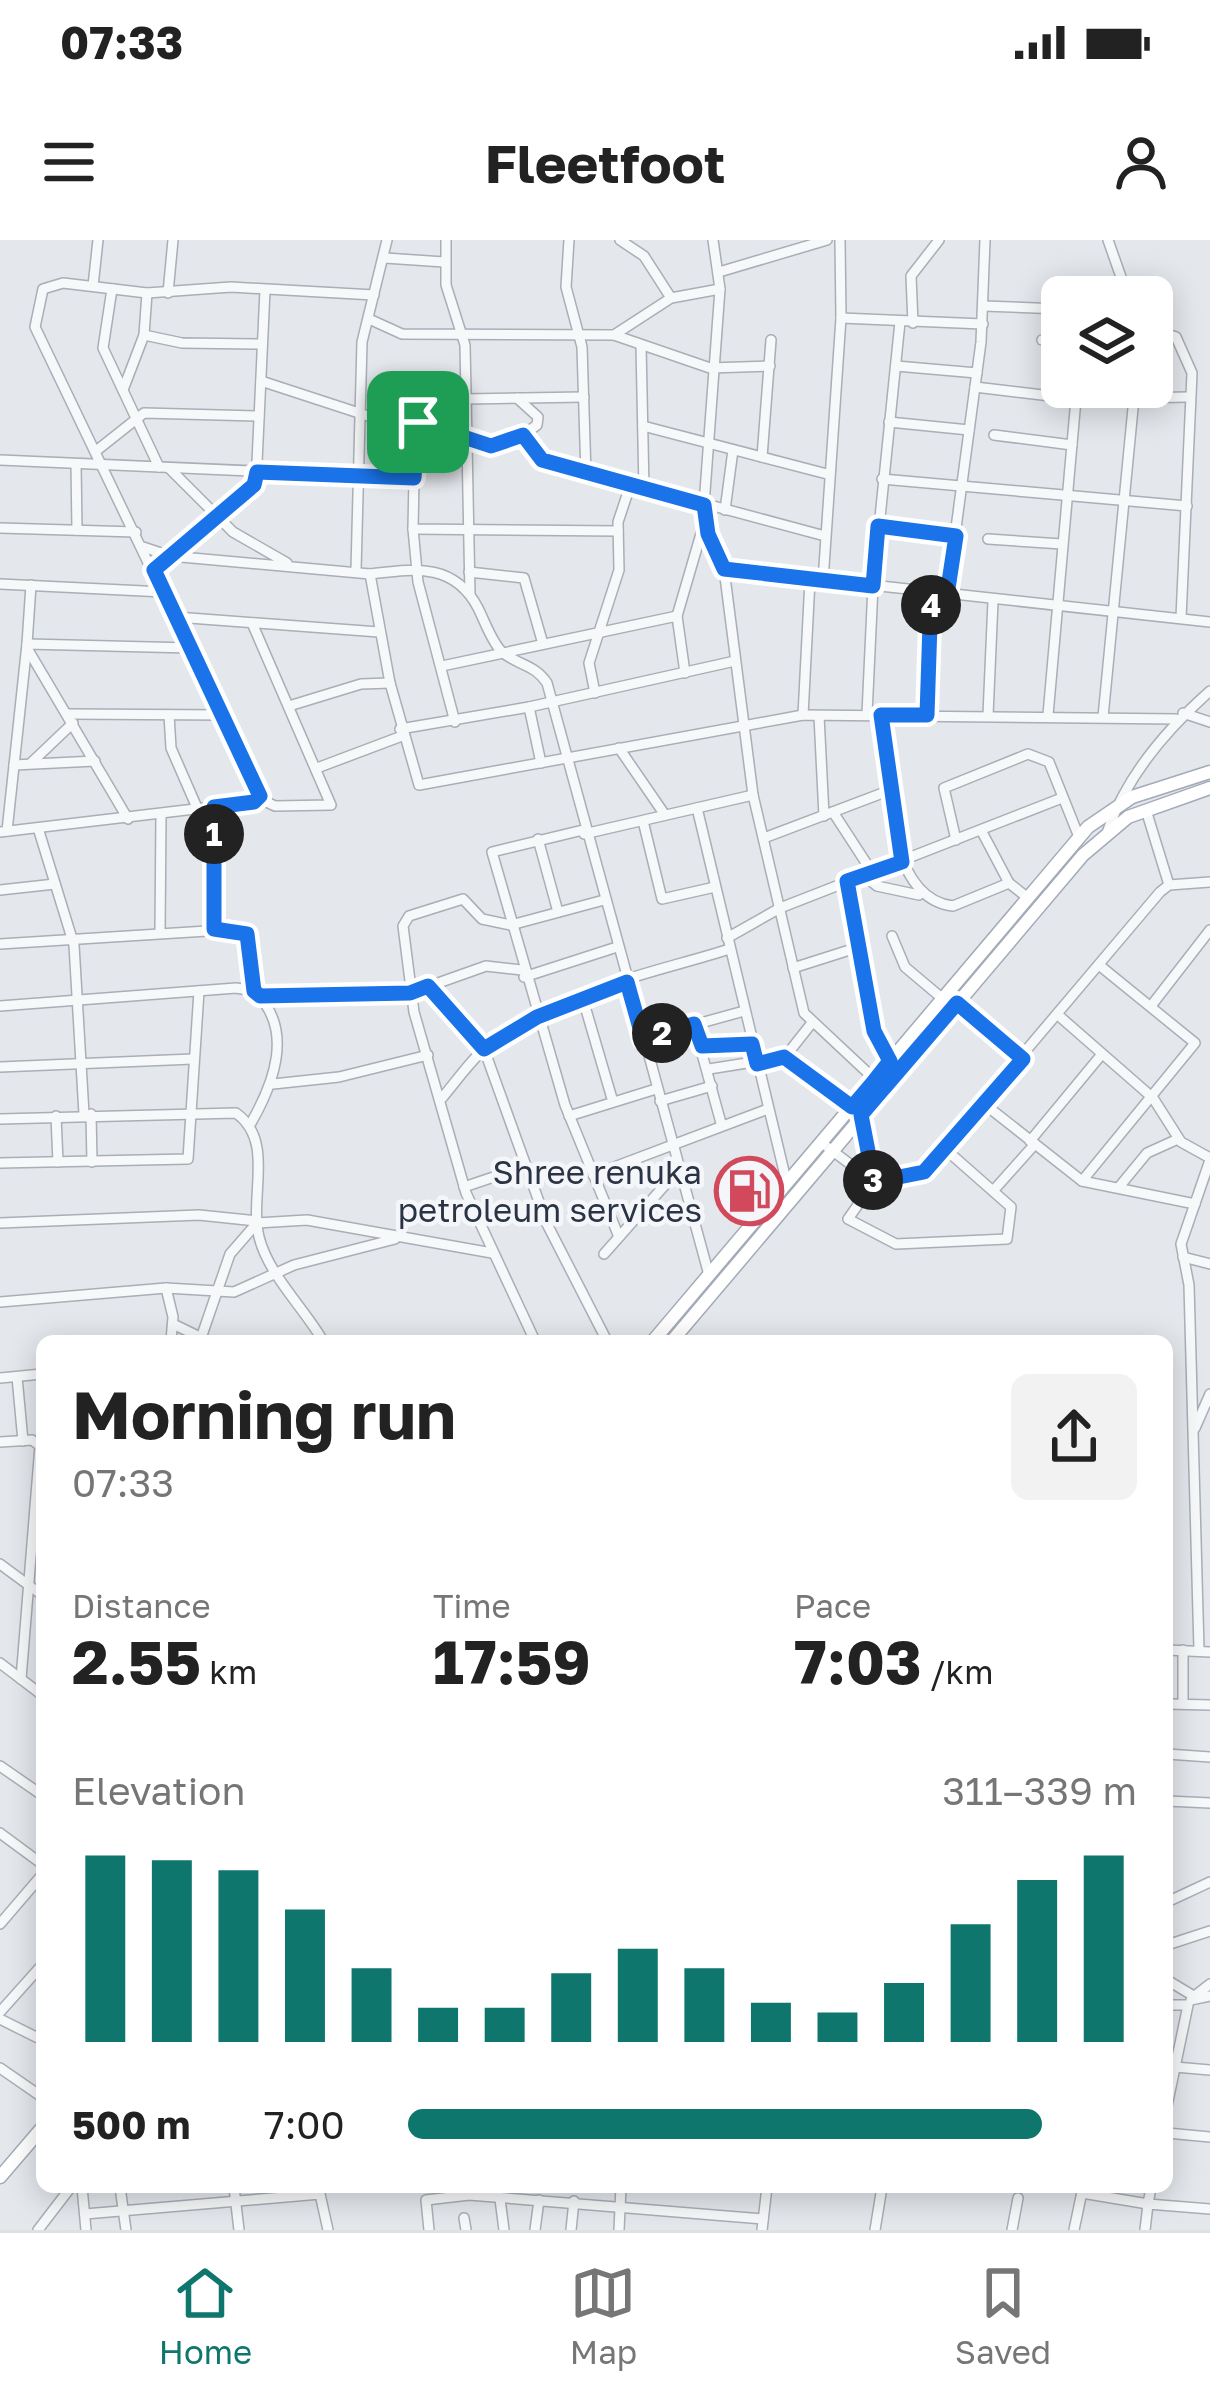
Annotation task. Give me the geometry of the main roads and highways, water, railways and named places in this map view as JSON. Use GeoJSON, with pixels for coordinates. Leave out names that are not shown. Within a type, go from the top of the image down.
{"type":"FeatureCollection","features":[{"type":"Feature","properties":{"kind":"main road"},"geometry":{"type":"LineString","coordinates":[[879,1084],[890,1061],[950,1001],[1079,837],[1117,805],[1210,772]]}},
{"type":"Feature","properties":{"kind":"main road"},"geometry":{"type":"LineString","coordinates":[[677,1335],[879,1084],[1108,830],[1146,810],[1210,788]]}},
{"type":"Feature","properties":{"kind":"main road"},"geometry":{"type":"LineString","coordinates":[[657,1335],[787,1184],[826,1147]]}},
{"type":"Feature","properties":{"kind":"main road"},"geometry":{"type":"LineString","coordinates":[[0,2176],[36,2137]]}},
{"type":"Feature","properties":{"kind":"place","name":"Shree renuka petroleum services"},"geometry":{"type":"Point","coordinates":[749,1191]}}]}
